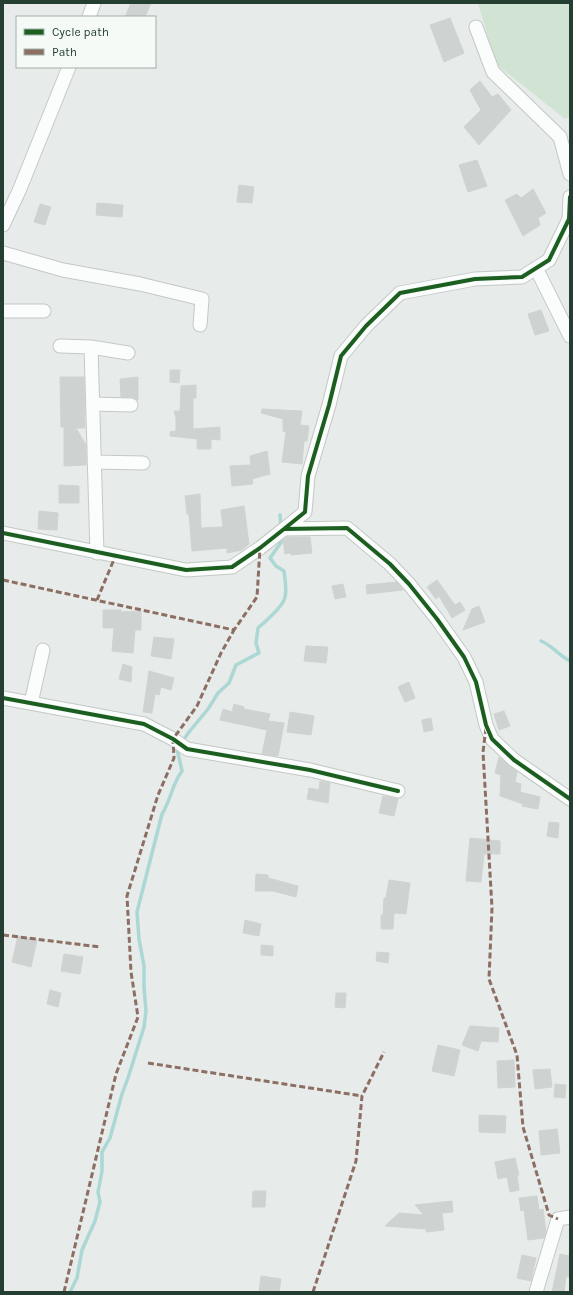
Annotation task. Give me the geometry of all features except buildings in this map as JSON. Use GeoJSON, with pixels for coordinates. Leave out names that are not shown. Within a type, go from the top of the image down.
{"type":"FeatureCollection","features":[{"type":"Feature","properties":{"kind":"street"},"geometry":{"type":"LineString","coordinates":[[88,16],[94,3]]}},
{"type":"Feature","properties":{"kind":"street"},"geometry":{"type":"LineString","coordinates":[[476,27],[493,72],[560,137],[570,174]]}},
{"type":"Feature","properties":{"kind":"street"},"geometry":{"type":"LineString","coordinates":[[3,226],[19,191],[68,68]]}},
{"type":"Feature","properties":{"kind":"street"},"geometry":{"type":"LineString","coordinates":[[3,533],[186,570],[232,567],[260,548],[305,512],[308,476],[329,405],[341,356],[366,326],[400,293],[475,279],[522,277],[549,260],[569,219],[570,197]]}},
{"type":"Feature","properties":{"kind":"street"},"geometry":{"type":"LineString","coordinates":[[3,253],[64,270],[140,284],[202,299],[200,325]]}},
{"type":"Feature","properties":{"kind":"street"},"geometry":{"type":"LineString","coordinates":[[536,268],[570,336]]}},
{"type":"Feature","properties":{"kind":"street"},"geometry":{"type":"LineString","coordinates":[[3,312],[44,312]]}},
{"type":"Feature","properties":{"kind":"street"},"geometry":{"type":"LineString","coordinates":[[60,346],[91,347],[128,353]]}},
{"type":"Feature","properties":{"kind":"street"},"geometry":{"type":"LineString","coordinates":[[91,347],[97,553]]}},
{"type":"Feature","properties":{"kind":"street"},"geometry":{"type":"LineString","coordinates":[[92,404],[131,405]]}},
{"type":"Feature","properties":{"kind":"street"},"geometry":{"type":"LineString","coordinates":[[94,462],[143,463]]}},
{"type":"Feature","properties":{"kind":"street"},"geometry":{"type":"LineString","coordinates":[[284,529],[347,528],[390,564],[409,584],[437,619],[464,657],[476,682],[486,725],[492,739],[514,760],[570,800]]}},
{"type":"Feature","properties":{"kind":"street"},"geometry":{"type":"LineString","coordinates":[[30,703],[43,650]]}},
{"type":"Feature","properties":{"kind":"street"},"geometry":{"type":"LineString","coordinates":[[3,698],[144,724],[173,739],[187,749],[310,770],[398,791]]}},
{"type":"Feature","properties":{"kind":"street"},"geometry":{"type":"LineString","coordinates":[[536,1292],[558,1219],[570,1217]]}},
{"type":"Feature","properties":{"kind":"green space"},"geometry":{"type":"Polygon","coordinates":[[[478,3],[570,3],[570,117],[565,119],[496,64],[478,3]]]}},
{"type":"Feature","properties":{"kind":"waterway"},"geometry":{"type":"LineString","coordinates":[[280,515],[281,528]]}},
{"type":"Feature","properties":{"kind":"waterway"},"geometry":{"type":"LineString","coordinates":[[182,742],[208,709],[218,693],[229,683],[236,665],[259,653],[256,643],[258,628],[278,609],[286,594],[284,571],[276,566],[270,558],[282,541],[282,534]]}},
{"type":"Feature","properties":{"kind":"waterway"},"geometry":{"type":"LineString","coordinates":[[541,641],[549,645],[570,661]]}},
{"type":"Feature","properties":{"kind":"waterway"},"geometry":{"type":"LineString","coordinates":[[70,1292],[77,1278],[82,1250],[95,1221],[100,1202],[98,1192],[102,1171],[102,1152],[110,1138],[122,1094],[144,1027],[146,1011],[144,966],[139,939],[137,912],[162,814],[168,803],[176,781],[182,771],[177,749],[178,747]]}},
{"type":"Feature","properties":{"kind":"marked path"},"geometry":{"type":"LineString","coordinates":[[3,580],[234,630],[257,597],[260,548]]}},
{"type":"Feature","properties":{"kind":"marked path"},"geometry":{"type":"LineString","coordinates":[[97,600],[115,557]]}},
{"type":"Feature","properties":{"kind":"marked path"},"geometry":{"type":"LineString","coordinates":[[64,1292],[116,1074],[138,1017],[131,972],[127,896],[158,795],[174,758],[173,739],[197,706],[221,653],[234,630]]}},
{"type":"Feature","properties":{"kind":"marked path"},"geometry":{"type":"LineString","coordinates":[[486,728],[483,752],[492,908],[489,979],[517,1055],[523,1127],[549,1215],[558,1219]]}},
{"type":"Feature","properties":{"kind":"marked path"},"geometry":{"type":"LineString","coordinates":[[3,935],[100,947]]}},
{"type":"Feature","properties":{"kind":"marked path"},"geometry":{"type":"LineString","coordinates":[[313,1292],[356,1161],[362,1096],[384,1052]]}},
{"type":"Feature","properties":{"kind":"marked path"},"geometry":{"type":"LineString","coordinates":[[148,1063],[362,1096]]}},
{"type":"Feature","properties":{"kind":"cycle path"},"geometry":{"type":"LineString","coordinates":[[284,529],[305,512],[308,476],[329,405],[341,356],[366,326],[400,293],[475,279],[522,277],[549,260],[569,219],[570,197]]}},
{"type":"Feature","properties":{"kind":"cycle path"},"geometry":{"type":"LineString","coordinates":[[3,533],[186,570],[232,567],[284,529],[347,528],[390,564],[409,584],[437,619],[464,657],[476,682],[486,725],[492,739],[514,760],[570,799]]}},
{"type":"Feature","properties":{"kind":"cycle path"},"geometry":{"type":"LineString","coordinates":[[3,698],[144,724],[173,739],[187,749],[310,770],[398,791]]}}]}
